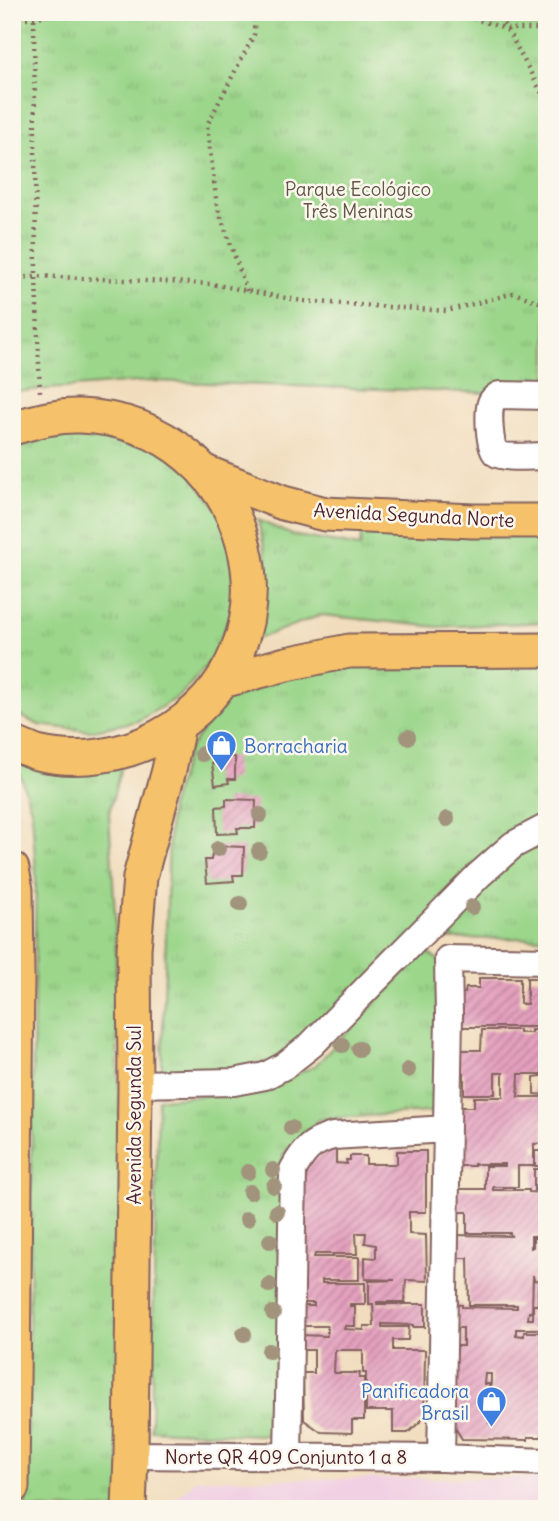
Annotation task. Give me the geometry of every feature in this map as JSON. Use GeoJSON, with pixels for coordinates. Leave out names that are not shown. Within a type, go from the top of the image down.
{"type":"FeatureCollection","features":[{"type":"Feature","properties":{"kind":"main road"},"geometry":{"type":"LineString","coordinates":[[12,428],[43,419],[78,415],[114,419],[148,430],[178,448],[205,472],[225,498],[239,526],[248,558],[250,590],[247,622],[237,653],[222,681],[202,706],[178,726],[146,744],[111,755],[74,758],[37,752],[12,743]]}},
{"type":"Feature","properties":{"kind":"main road","name":"Avenida Segunda Norte"},"geometry":{"type":"LineString","coordinates":[[205,472],[284,503],[325,514],[473,521],[547,521]]}},
{"type":"Feature","properties":{"kind":"main road"},"geometry":{"type":"LineString","coordinates":[[222,681],[349,651],[547,650]]}},
{"type":"Feature","properties":{"kind":"main road","name":"Avenida Segunda Sul"},"geometry":{"type":"LineString","coordinates":[[129,1509],[135,1084],[134,949],[140,877],[178,726]]}},
{"type":"Feature","properties":{"kind":"main road"},"geometry":{"type":"LineString","coordinates":[[12,869],[16,890],[12,1487]]}},
{"type":"Feature","properties":{"kind":"street"},"geometry":{"type":"LineString","coordinates":[[547,396],[499,395],[494,398],[491,406],[491,445],[496,453],[504,456],[547,456]]}},
{"type":"Feature","properties":{"kind":"street"},"geometry":{"type":"LineString","coordinates":[[135,1084],[234,1083],[265,1076],[284,1066],[311,1045],[478,875],[513,845],[547,827]]}},
{"type":"Feature","properties":{"kind":"street"},"geometry":{"type":"LineString","coordinates":[[422,934],[448,959],[547,961]]}},
{"type":"Feature","properties":{"kind":"street"},"geometry":{"type":"LineString","coordinates":[[441,1458],[448,959]]}},
{"type":"Feature","properties":{"kind":"street"},"geometry":{"type":"LineString","coordinates":[[288,1457],[293,1170],[302,1154],[319,1140],[333,1136],[447,1129]]}},
{"type":"Feature","properties":{"kind":"street","name":"Norte QR 409 Conjunto 1 a 8"},"geometry":{"type":"LineString","coordinates":[[131,1455],[441,1458],[547,1462]]}},
{"type":"Feature","properties":{"kind":"path"},"geometry":{"type":"LineString","coordinates":[[12,18],[57,12]]}},
{"type":"Feature","properties":{"kind":"path"},"geometry":{"type":"LineString","coordinates":[[247,291],[217,206],[207,125],[254,35],[255,12]]}},
{"type":"Feature","properties":{"kind":"path"},"geometry":{"type":"LineString","coordinates":[[453,12],[507,29],[547,29]]}},
{"type":"Feature","properties":{"kind":"path"},"geometry":{"type":"LineString","coordinates":[[496,12],[547,103]]}},
{"type":"Feature","properties":{"kind":"path"},"geometry":{"type":"LineString","coordinates":[[34,15],[39,389]]}},
{"type":"Feature","properties":{"kind":"path"},"geometry":{"type":"LineString","coordinates":[[12,279],[36,276],[212,284],[302,301],[447,311],[514,293],[547,303]]}},
{"type":"Feature","properties":{"kind":"shaded area"},"geometry":{"type":"Polygon","coordinates":[[[539,1478],[547,1481],[547,1509],[164,1509],[197,1479],[539,1478]]]}},
{"type":"Feature","properties":{"kind":"green space","name":"Parque Ecológico Três Meninas"},"geometry":{"type":"Polygon","coordinates":[[[12,12],[547,12],[547,395],[150,381],[12,392],[12,12]]]}},
{"type":"Feature","properties":{"kind":"green space"},"geometry":{"type":"Polygon","coordinates":[[[100,427],[148,442],[189,471],[219,512],[234,560],[232,610],[214,657],[181,695],[138,721],[89,731],[39,725],[12,712],[12,444],[49,429],[100,427]]]}},
{"type":"Feature","properties":{"kind":"green space"},"geometry":{"type":"Polygon","coordinates":[[[258,520],[292,535],[360,547],[362,526],[547,530],[547,622],[438,627],[321,615],[254,640],[265,600],[267,560],[258,520]]]}},
{"type":"Feature","properties":{"kind":"green space"},"geometry":{"type":"Polygon","coordinates":[[[359,649],[547,650],[547,938],[424,939],[311,1060],[161,1093],[170,808],[188,751],[237,685],[359,649]]]}},
{"type":"Feature","properties":{"kind":"green space"},"geometry":{"type":"Polygon","coordinates":[[[14,756],[123,759],[109,813],[115,915],[127,1509],[26,1509],[36,873],[32,812],[14,756]]]}},
{"type":"Feature","properties":{"kind":"green space"},"geometry":{"type":"Polygon","coordinates":[[[425,951],[451,968],[445,1111],[319,1119],[283,1155],[281,1436],[151,1430],[158,1099],[259,1092],[315,1066],[425,951]]]}},
{"type":"Feature","properties":{"kind":"building"},"geometry":{"type":"Polygon","coordinates":[[[217,757],[235,757],[235,779],[228,779],[229,783],[215,785],[212,763],[217,763],[217,757]]]}},
{"type":"Feature","properties":{"kind":"building"},"geometry":{"type":"Polygon","coordinates":[[[226,799],[256,800],[255,828],[237,828],[238,833],[217,834],[216,807],[226,806],[226,799]]]}},
{"type":"Feature","properties":{"kind":"building"},"geometry":{"type":"Polygon","coordinates":[[[219,846],[244,847],[243,875],[233,875],[234,881],[207,883],[205,860],[211,860],[212,854],[219,854],[219,846]]]}},
{"type":"Feature","properties":{"kind":"building"},"geometry":{"type":"Polygon","coordinates":[[[479,978],[520,978],[520,1004],[527,1004],[527,978],[547,978],[547,1027],[459,1027],[460,993],[465,993],[466,988],[479,988],[479,978]]]}},
{"type":"Feature","properties":{"kind":"building"},"geometry":{"type":"Polygon","coordinates":[[[482,1030],[519,1030],[519,1033],[531,1033],[531,1030],[547,1030],[547,1071],[542,1071],[542,1074],[519,1074],[518,1097],[547,1097],[547,1118],[543,1118],[545,1143],[534,1144],[534,1166],[518,1166],[518,1187],[493,1187],[493,1190],[547,1193],[547,1236],[531,1236],[531,1248],[533,1238],[547,1238],[547,1281],[534,1280],[533,1275],[532,1312],[529,1312],[528,1319],[533,1319],[533,1305],[538,1305],[538,1286],[547,1286],[547,1329],[516,1329],[516,1335],[524,1336],[524,1332],[547,1332],[547,1352],[543,1352],[544,1375],[547,1375],[547,1426],[542,1426],[542,1437],[528,1437],[528,1440],[462,1439],[453,1424],[453,1351],[457,1351],[457,1346],[463,1346],[463,1328],[452,1328],[452,1304],[462,1307],[517,1308],[517,1305],[469,1305],[468,1258],[454,1258],[453,1235],[511,1236],[510,1233],[467,1233],[467,1212],[455,1212],[459,1189],[485,1189],[485,1166],[505,1166],[474,1164],[457,1166],[459,1107],[474,1107],[474,1097],[503,1097],[503,1073],[495,1073],[495,1094],[464,1094],[464,1073],[455,1073],[456,1050],[481,1050],[482,1030]],[[485,1374],[484,1384],[489,1384],[489,1422],[490,1421],[491,1374],[485,1374]]]}},
{"type":"Feature","properties":{"kind":"building"},"geometry":{"type":"Polygon","coordinates":[[[547,1076],[547,1095],[534,1094],[534,1077],[547,1076]]]}},
{"type":"Feature","properties":{"kind":"building"},"geometry":{"type":"Polygon","coordinates":[[[336,1146],[336,1163],[347,1164],[346,1160],[350,1160],[350,1156],[366,1156],[366,1164],[397,1164],[397,1151],[426,1151],[426,1212],[409,1212],[409,1234],[426,1235],[427,1281],[406,1280],[405,1302],[377,1302],[425,1304],[425,1327],[382,1324],[382,1327],[409,1327],[408,1340],[393,1340],[393,1350],[425,1350],[424,1418],[408,1433],[393,1433],[393,1411],[366,1411],[363,1350],[335,1350],[334,1373],[360,1373],[359,1378],[364,1378],[364,1420],[352,1420],[352,1433],[321,1432],[304,1420],[303,1373],[314,1373],[314,1350],[299,1350],[299,1335],[327,1336],[327,1326],[298,1326],[298,1306],[314,1306],[314,1303],[302,1303],[301,1167],[336,1146]],[[356,1233],[357,1254],[315,1254],[314,1257],[359,1257],[359,1280],[322,1280],[322,1283],[365,1283],[365,1304],[350,1304],[355,1306],[355,1326],[345,1326],[344,1329],[364,1330],[364,1326],[374,1326],[373,1304],[369,1304],[369,1281],[395,1280],[365,1279],[365,1257],[376,1258],[376,1245],[365,1243],[366,1233],[356,1233]]]}},
{"type":"Feature","properties":{"kind":"building"},"geometry":{"type":"Polygon","coordinates":[[[535,1151],[547,1151],[547,1166],[535,1166],[535,1151]]]}},
{"type":"Feature","properties":{"kind":"building"},"geometry":{"type":"Polygon","coordinates":[[[534,1169],[547,1169],[547,1190],[534,1190],[534,1169]]]}},
{"type":"Feature","properties":{"kind":"place","name":"Borracharia"},"geometry":{"type":"Point","coordinates":[221,773]}},
{"type":"Feature","properties":{"kind":"place","name":"Panificadora Brasil"},"geometry":{"type":"Point","coordinates":[492,1429]}}]}
